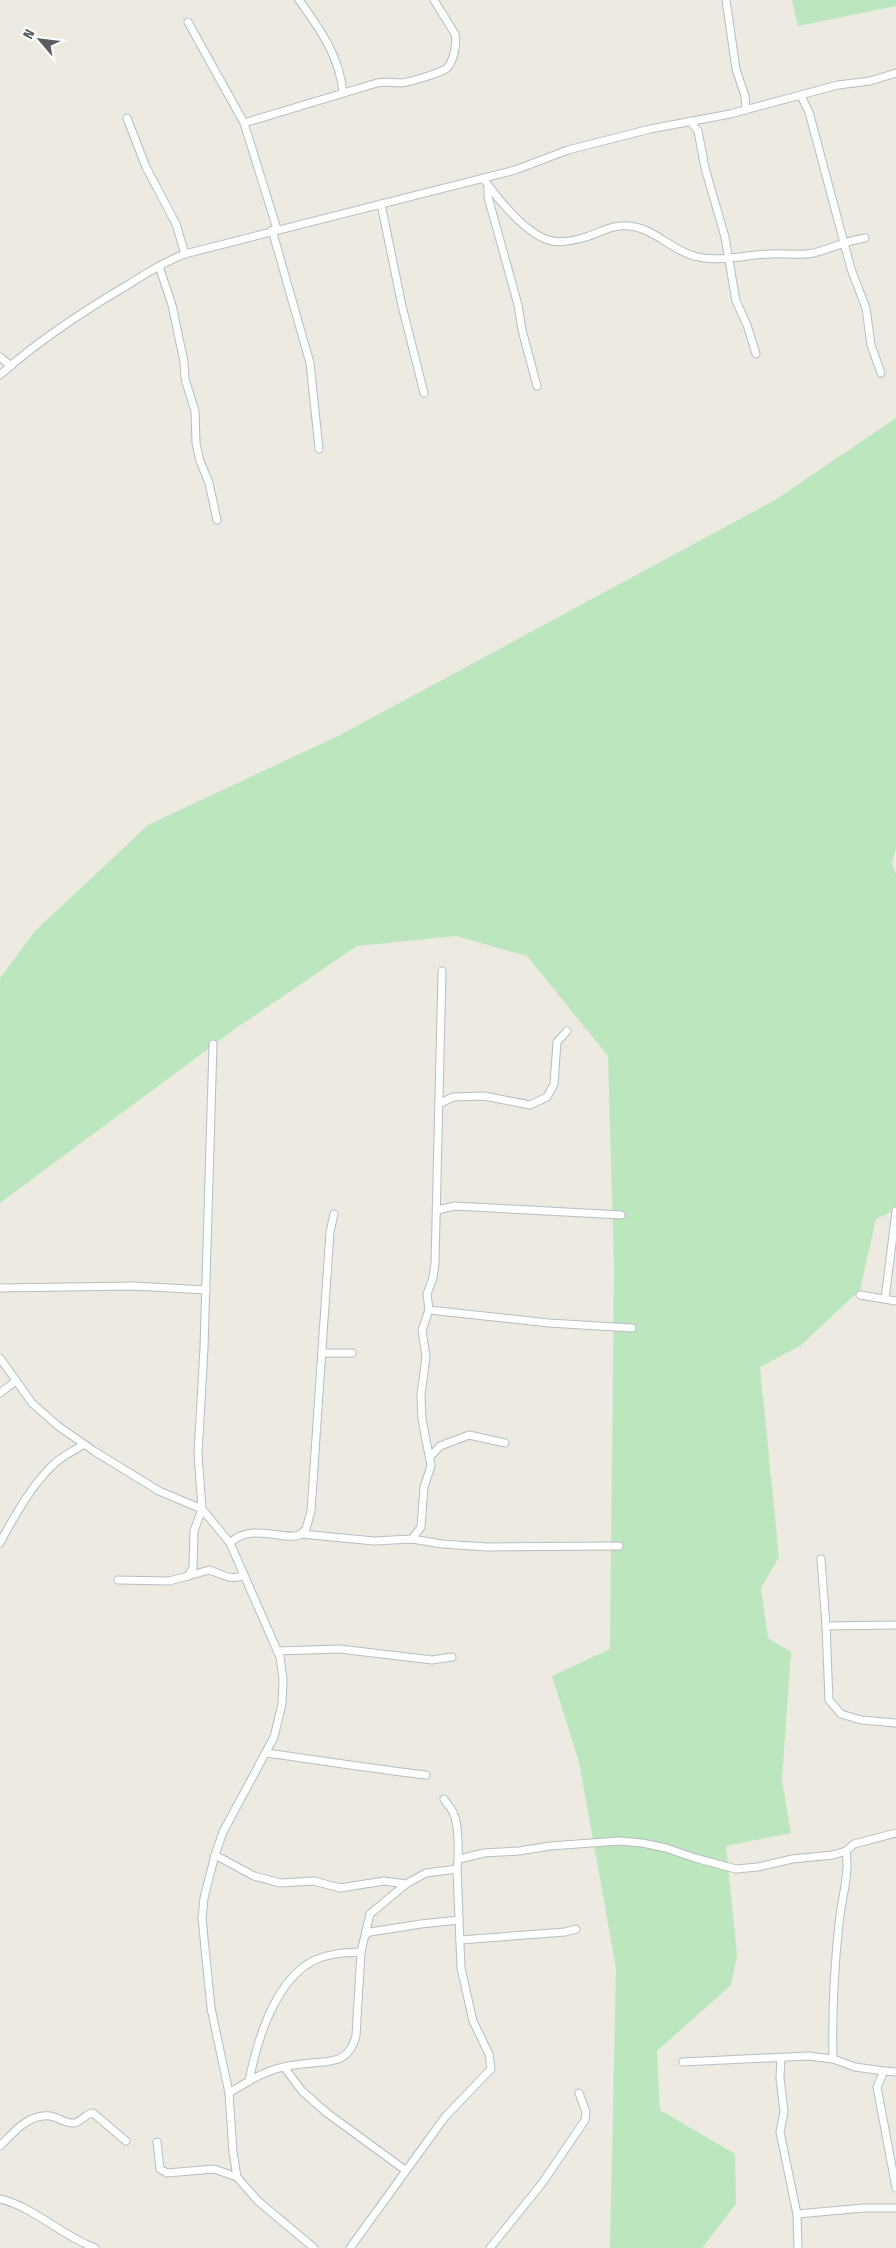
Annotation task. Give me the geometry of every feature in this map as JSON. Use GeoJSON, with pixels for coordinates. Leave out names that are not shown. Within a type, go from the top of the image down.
{"type":"FeatureCollection","features":[{"type":"Feature","properties":{"kind":"street"},"geometry":{"type":"LineString","coordinates":[[299,0],[329,44],[342,75],[343,93]]}},
{"type":"Feature","properties":{"kind":"street"},"geometry":{"type":"LineString","coordinates":[[244,123],[377,83],[385,81],[400,83],[415,80],[447,68],[452,59],[456,40],[455,34],[434,0]]}},
{"type":"Feature","properties":{"kind":"street"},"geometry":{"type":"LineString","coordinates":[[726,0],[736,69],[745,96],[746,110]]}},
{"type":"Feature","properties":{"kind":"street"},"geometry":{"type":"LineString","coordinates":[[188,22],[244,123],[275,230],[310,363],[319,449]]}},
{"type":"Feature","properties":{"kind":"street"},"geometry":{"type":"LineString","coordinates":[[0,375],[89,307],[159,266],[185,254],[515,170],[568,150],[690,121],[746,110],[838,86],[870,81],[896,73]]}},
{"type":"Feature","properties":{"kind":"street"},"geometry":{"type":"LineString","coordinates":[[801,96],[809,112],[855,282],[866,308],[871,345],[881,373]]}},
{"type":"Feature","properties":{"kind":"street"},"geometry":{"type":"LineString","coordinates":[[127,118],[146,167],[176,224],[185,254]]}},
{"type":"Feature","properties":{"kind":"street"},"geometry":{"type":"LineString","coordinates":[[698,131],[706,118]]}},
{"type":"Feature","properties":{"kind":"street"},"geometry":{"type":"LineString","coordinates":[[690,121],[698,131],[703,158],[724,237],[736,301],[747,325],[756,354]]}},
{"type":"Feature","properties":{"kind":"street"},"geometry":{"type":"LineString","coordinates":[[483,178],[520,220],[536,234],[552,241],[587,237],[611,227],[628,226],[640,228],[678,250],[694,256],[728,258],[771,253],[804,255],[844,241],[865,238]]}},
{"type":"Feature","properties":{"kind":"street"},"geometry":{"type":"LineString","coordinates":[[488,185],[488,197],[518,305],[522,330],[536,386]]}},
{"type":"Feature","properties":{"kind":"street"},"geometry":{"type":"LineString","coordinates":[[381,204],[402,306],[424,393]]}},
{"type":"Feature","properties":{"kind":"street"},"geometry":{"type":"LineString","coordinates":[[159,266],[172,305],[184,362],[185,379],[195,411],[196,443],[200,461],[209,483],[217,520]]}},
{"type":"Feature","properties":{"kind":"street"},"geometry":{"type":"LineString","coordinates":[[0,357],[11,366]]}},
{"type":"Feature","properties":{"kind":"street"},"geometry":{"type":"LineString","coordinates":[[412,1538],[421,1527],[424,1486],[431,1466],[423,1434],[421,1395],[426,1357],[422,1330],[429,1310],[426,1299],[434,1263],[437,1210],[442,971]]}},
{"type":"Feature","properties":{"kind":"street"},"geometry":{"type":"LineString","coordinates":[[439,1104],[453,1097],[484,1096],[530,1105],[546,1096],[554,1084],[557,1042],[567,1031]]}},
{"type":"Feature","properties":{"kind":"street"},"geometry":{"type":"LineString","coordinates":[[188,1576],[193,1568],[194,1531],[202,1509],[198,1454],[206,1290],[213,1044]]}},
{"type":"Feature","properties":{"kind":"street"},"geometry":{"type":"LineString","coordinates":[[437,1210],[455,1206],[621,1215]]}},
{"type":"Feature","properties":{"kind":"street"},"geometry":{"type":"LineString","coordinates":[[884,1299],[896,1211]]}},
{"type":"Feature","properties":{"kind":"street"},"geometry":{"type":"LineString","coordinates":[[301,1534],[306,1529],[311,1511],[330,1232],[334,1214]]}},
{"type":"Feature","properties":{"kind":"street"},"geometry":{"type":"LineString","coordinates":[[0,1288],[134,1286],[206,1290]]}},
{"type":"Feature","properties":{"kind":"street"},"geometry":{"type":"LineString","coordinates":[[860,1295],[896,1301]]}},
{"type":"Feature","properties":{"kind":"street"},"geometry":{"type":"LineString","coordinates":[[429,1310],[549,1323],[632,1328]]}},
{"type":"Feature","properties":{"kind":"street"},"geometry":{"type":"LineString","coordinates":[[322,1353],[352,1354]]}},
{"type":"Feature","properties":{"kind":"street"},"geometry":{"type":"LineString","coordinates":[[0,1358],[32,1403],[58,1426],[159,1491],[202,1509],[230,1543],[277,1651],[283,1679],[282,1704],[274,1737],[236,1805],[214,1855],[204,1898],[202,1918],[211,2008],[229,2093],[233,2152],[238,2177],[258,2202],[314,2248]]}},
{"type":"Feature","properties":{"kind":"street"},"geometry":{"type":"LineString","coordinates":[[0,1393],[16,1381]]}},
{"type":"Feature","properties":{"kind":"street"},"geometry":{"type":"LineString","coordinates":[[430,1457],[440,1446],[469,1435],[505,1443]]}},
{"type":"Feature","properties":{"kind":"street"},"geometry":{"type":"LineString","coordinates":[[0,1543],[37,1483],[53,1464],[67,1453],[84,1444]]}},
{"type":"Feature","properties":{"kind":"street"},"geometry":{"type":"LineString","coordinates":[[230,1543],[240,1536],[267,1532],[290,1536],[301,1534],[374,1541],[412,1538],[442,1544],[488,1547],[619,1546]]}},
{"type":"Feature","properties":{"kind":"street"},"geometry":{"type":"LineString","coordinates":[[821,1559],[829,1700],[841,1714],[861,1720],[896,1724]]}},
{"type":"Feature","properties":{"kind":"street"},"geometry":{"type":"LineString","coordinates":[[118,1580],[169,1581],[209,1570],[222,1577],[239,1578],[244,1575]]}},
{"type":"Feature","properties":{"kind":"street"},"geometry":{"type":"LineString","coordinates":[[826,1626],[896,1625]]}},
{"type":"Feature","properties":{"kind":"street"},"geometry":{"type":"LineString","coordinates":[[277,1651],[340,1648],[432,1660],[452,1657]]}},
{"type":"Feature","properties":{"kind":"street"},"geometry":{"type":"LineString","coordinates":[[266,1753],[302,1756],[357,1766],[426,1775]]}},
{"type":"Feature","properties":{"kind":"street"},"geometry":{"type":"LineString","coordinates":[[350,2248],[445,2117],[491,2068],[489,2054],[473,2021],[470,2001],[460,1968],[457,1868],[459,1859],[456,1821],[454,1812],[444,1799]]}},
{"type":"Feature","properties":{"kind":"street"},"geometry":{"type":"LineString","coordinates":[[459,1859],[490,1852],[619,1841],[666,1848],[736,1869],[846,1851],[854,1844],[896,1832]]}},
{"type":"Feature","properties":{"kind":"street"},"geometry":{"type":"LineString","coordinates":[[833,2059],[832,2005],[839,1922],[848,1865],[846,1851]]}},
{"type":"Feature","properties":{"kind":"street"},"geometry":{"type":"LineString","coordinates":[[214,1855],[254,1876],[280,1883],[314,1881],[340,1888],[384,1881],[406,1884]]}},
{"type":"Feature","properties":{"kind":"street"},"geometry":{"type":"LineString","coordinates":[[229,2093],[270,2071],[284,2067],[338,2060],[351,2050],[356,2036],[358,2020],[361,1952],[370,1914],[406,1884],[426,1872],[457,1868]]}},
{"type":"Feature","properties":{"kind":"street"},"geometry":{"type":"LineString","coordinates":[[366,1934],[421,1924],[459,1920]]}},
{"type":"Feature","properties":{"kind":"street"},"geometry":{"type":"LineString","coordinates":[[460,1940],[565,1932],[576,1929]]}},
{"type":"Feature","properties":{"kind":"street"},"geometry":{"type":"LineString","coordinates":[[249,2081],[259,2042],[284,1985],[304,1966],[315,1960],[334,1954],[361,1952]]}},
{"type":"Feature","properties":{"kind":"street"},"geometry":{"type":"LineString","coordinates":[[683,2062],[808,2056],[833,2059],[855,2067],[896,2072]]}},
{"type":"Feature","properties":{"kind":"street"},"geometry":{"type":"LineString","coordinates":[[781,2058],[780,2078],[784,2112],[780,2132],[797,2214],[798,2248]]}},
{"type":"Feature","properties":{"kind":"street"},"geometry":{"type":"LineString","coordinates":[[284,2067],[302,2091],[327,2113],[405,2170]]}},
{"type":"Feature","properties":{"kind":"street"},"geometry":{"type":"LineString","coordinates":[[884,2072],[877,2087],[896,2188]]}},
{"type":"Feature","properties":{"kind":"street"},"geometry":{"type":"LineString","coordinates":[[490,2248],[543,2182],[585,2120],[586,2112],[579,2093]]}},
{"type":"Feature","properties":{"kind":"street"},"geometry":{"type":"LineString","coordinates":[[0,2146],[25,2122],[50,2116],[72,2123],[78,2122],[87,2114],[93,2113],[126,2141]]}},
{"type":"Feature","properties":{"kind":"street"},"geometry":{"type":"LineString","coordinates":[[157,2142],[160,2169],[163,2172],[214,2169],[238,2177]]}},
{"type":"Feature","properties":{"kind":"street"},"geometry":{"type":"LineString","coordinates":[[0,2199],[24,2208],[78,2245],[94,2248]]}},
{"type":"Feature","properties":{"kind":"street"},"geometry":{"type":"LineString","coordinates":[[797,2214],[864,2208],[896,2208]]}},
{"type":"Feature","properties":{"kind":"green space"},"geometry":{"type":"Polygon","coordinates":[[[792,0],[896,0],[896,6],[798,26],[792,0]]]}},
{"type":"Feature","properties":{"kind":"green space"},"geometry":{"type":"Polygon","coordinates":[[[896,418],[896,848],[892,863],[896,875],[896,1210],[876,1219],[860,1290],[800,1346],[760,1367],[779,1557],[761,1588],[768,1638],[791,1652],[782,1780],[791,1833],[726,1846],[737,1955],[731,1985],[657,2051],[660,2110],[735,2154],[736,2204],[702,2248],[610,2248],[616,1968],[579,1762],[552,1676],[610,1649],[614,1266],[608,1056],[527,956],[456,936],[357,946],[235,1029],[0,1203],[0,978],[35,931],[148,825],[340,735],[775,500],[896,418]]]}}]}
